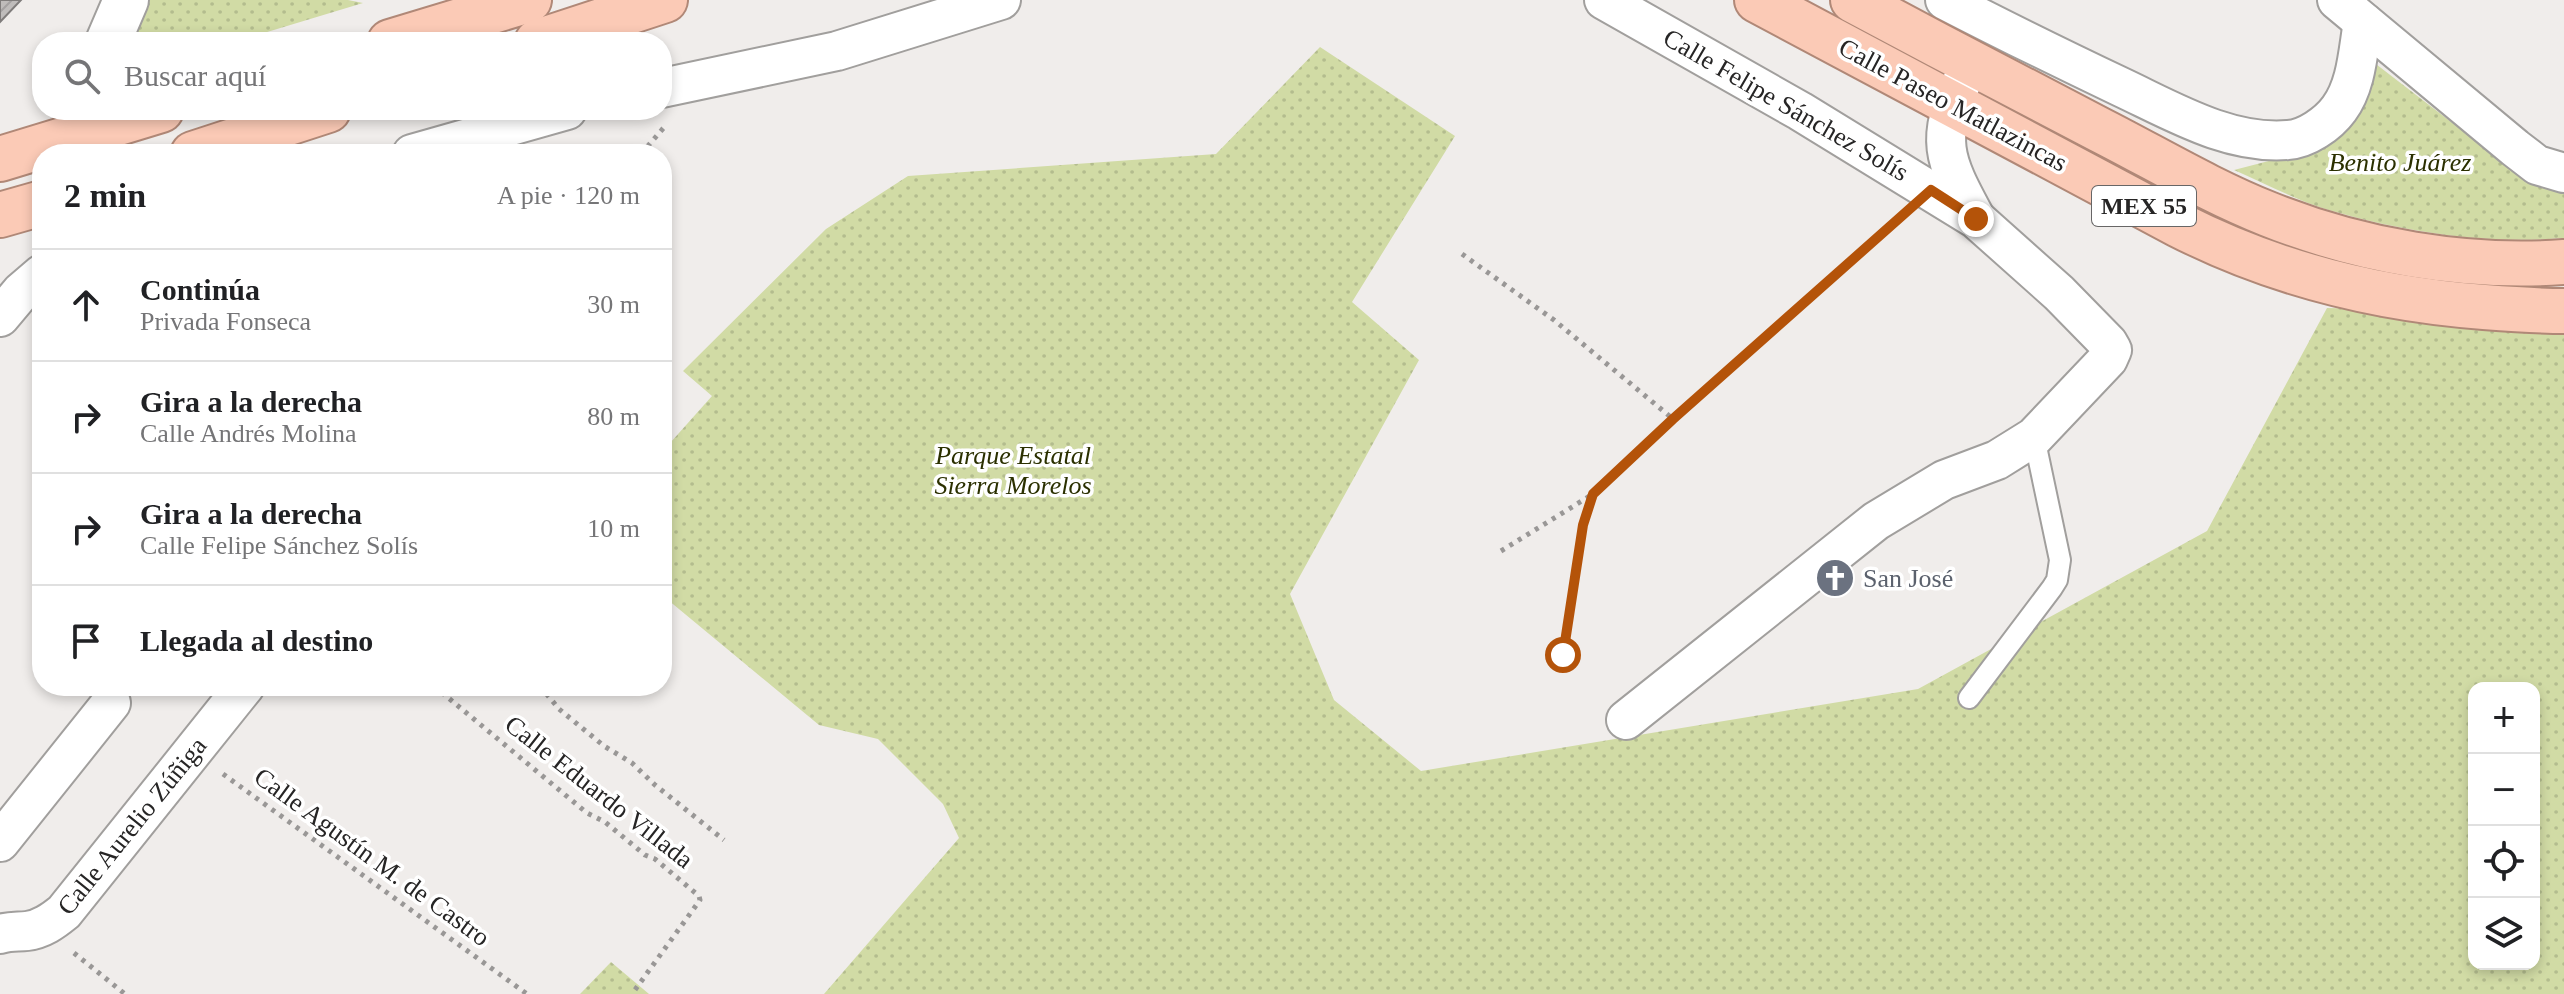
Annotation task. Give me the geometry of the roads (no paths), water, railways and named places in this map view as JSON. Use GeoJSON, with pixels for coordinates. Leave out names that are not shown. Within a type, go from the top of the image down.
{"type":"FeatureCollection","features":[{"type":"Feature","properties":{"kind":"highway"},"geometry":{"type":"LineString","coordinates":[[423,32],[529,0]]}},
{"type":"Feature","properties":{"kind":"highway"},"geometry":{"type":"LineString","coordinates":[[567,32],[665,0]]}},
{"type":"Feature","properties":{"kind":"highway","name":"Calle Paseo Matlazincas"},"geometry":{"type":"LineString","coordinates":[[1757,0],[2179,225],[2279,269],[2355,290],[2450,304],[2564,311]]}},
{"type":"Feature","properties":{"kind":"highway","name":"Calle Paseo Matlazincas"},"geometry":{"type":"LineString","coordinates":[[1853,0],[2222,193],[2312,230],[2411,253],[2462,261],[2564,262]]}},
{"type":"Feature","properties":{"kind":"highway"},"geometry":{"type":"LineString","coordinates":[[0,159],[62,126],[99,120]]}},
{"type":"Feature","properties":{"kind":"highway"},"geometry":{"type":"LineString","coordinates":[[224,144],[297,120]]}},
{"type":"Feature","properties":{"kind":"highway"},"geometry":{"type":"LineString","coordinates":[[0,215],[32,206]]}},
{"type":"Feature","properties":{"kind":"main road"},"geometry":{"type":"LineString","coordinates":[[112,32],[126,0]]}},
{"type":"Feature","properties":{"kind":"street"},"geometry":{"type":"LineString","coordinates":[[672,86],[837,51],[1001,0]]}},
{"type":"Feature","properties":{"kind":"street","name":"Calle Felipe Sánchez Solís"},"geometry":{"type":"LineString","coordinates":[[1604,0],[1800,111],[1931,190],[1976,219],[2059,293],[2112,350],[2108,359],[2034,437]]}},
{"type":"Feature","properties":{"kind":"street"},"geometry":{"type":"LineString","coordinates":[[1945,0],[2172,111],[2219,130],[2268,140],[2291,140],[2308,134],[2339,109],[2351,88],[2350,11]]}},
{"type":"Feature","properties":{"kind":"street"},"geometry":{"type":"LineString","coordinates":[[2350,11],[2537,165],[2564,173]]}},
{"type":"Feature","properties":{"kind":"street"},"geometry":{"type":"LineString","coordinates":[[1971,63],[1952,104],[1945,131],[1945,152],[1952,173],[1976,219]]}},
{"type":"Feature","properties":{"kind":"street"},"geometry":{"type":"LineString","coordinates":[[457,144],[535,120]]}},
{"type":"Feature","properties":{"kind":"street"},"geometry":{"type":"LineString","coordinates":[[0,317],[32,283]]}},
{"type":"Feature","properties":{"kind":"street"},"geometry":{"type":"LineString","coordinates":[[1626,720],[1876,521],[1944,480],[1997,460],[2034,437]]}},
{"type":"Feature","properties":{"kind":"street","name":"Calle Aurelio Zúñiga"},"geometry":{"type":"LineString","coordinates":[[1,931],[30,931],[50,924],[64,912],[237,696]]}},
{"type":"Feature","properties":{"kind":"street"},"geometry":{"type":"LineString","coordinates":[[0,842],[111,703]]}},
{"type":"Feature","properties":{"kind":"lane"},"geometry":{"type":"LineString","coordinates":[[1969,698],[2052,588],[2060,570],[2059,550],[2034,437]]}},
{"type":"Feature","properties":{"kind":"place","name":"San José"},"geometry":{"type":"Point","coordinates":[1835,578]}},
{"type":"Feature","properties":{"kind":"park label","name":"Benito Juárez"},"geometry":{"type":"Point","coordinates":[2400,162]}},
{"type":"Feature","properties":{"kind":"park label","name":"Parque Estatal Sierra Morelos"},"geometry":{"type":"Point","coordinates":[1013,470]}}]}
